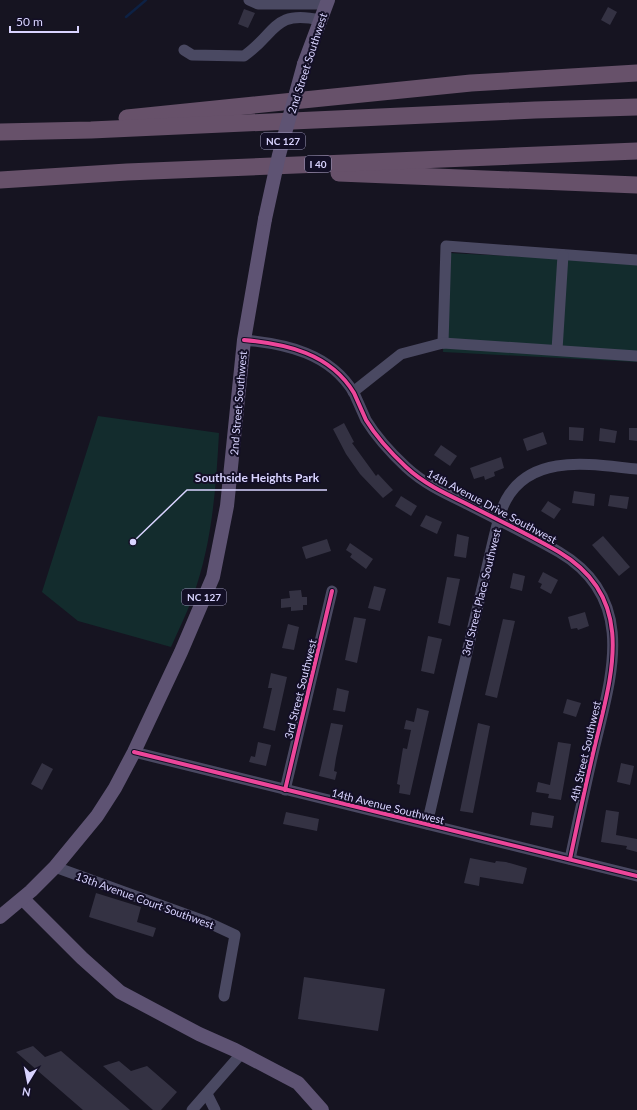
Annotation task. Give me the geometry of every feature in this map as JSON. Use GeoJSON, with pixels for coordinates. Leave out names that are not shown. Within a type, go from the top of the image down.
{"type":"FeatureCollection","features":[{"type":"Feature","properties":{"kind":"highway"},"geometry":{"type":"LineString","coordinates":[[50,130],[98,122],[190,111],[327,99],[471,83],[633,73]]}},
{"type":"Feature","properties":{"kind":"highway"},"geometry":{"type":"LineString","coordinates":[[0,132],[527,110],[637,107]]}},
{"type":"Feature","properties":{"kind":"highway","name":"I 40"},"geometry":{"type":"LineString","coordinates":[[0,180],[135,172],[245,169],[385,161],[637,151]]}},
{"type":"Feature","properties":{"kind":"highway"},"geometry":{"type":"LineString","coordinates":[[245,169],[637,185]]}},
{"type":"Feature","properties":{"kind":"main road","name":"2nd Street Southwest"},"geometry":{"type":"LineString","coordinates":[[0,917],[23,899],[55,867],[97,816],[115,788],[134,752],[181,652],[213,577],[227,506],[244,340],[265,219],[279,155],[304,64],[327,2]]}},
{"type":"Feature","properties":{"kind":"main road"},"geometry":{"type":"LineString","coordinates":[[23,899],[82,958],[120,992],[199,1034],[298,1083],[322,1110]]}},
{"type":"Feature","properties":{"kind":"street"},"geometry":{"type":"LineString","coordinates":[[249,0],[258,4],[327,2]]}},
{"type":"Feature","properties":{"kind":"street"},"geometry":{"type":"LineString","coordinates":[[184,50],[192,55],[244,56],[276,26],[287,19],[302,16],[320,20]]}},
{"type":"Feature","properties":{"kind":"street"},"geometry":{"type":"LineString","coordinates":[[444,343],[446,246],[637,260]]}},
{"type":"Feature","properties":{"kind":"street"},"geometry":{"type":"LineString","coordinates":[[557,350],[563,255]]}},
{"type":"Feature","properties":{"kind":"street","name":"14th Avenue Drive Southwest"},"geometry":{"type":"LineString","coordinates":[[244,340],[283,345],[308,353],[330,366],[353,392],[377,436],[407,468],[434,487],[559,552],[580,568],[594,584],[607,609],[612,625],[614,646]]}},
{"type":"Feature","properties":{"kind":"street"},"geometry":{"type":"LineString","coordinates":[[353,392],[401,354],[444,343],[637,356]]}},
{"type":"Feature","properties":{"kind":"street","name":"3rd Street Place Southwest"},"geometry":{"type":"LineString","coordinates":[[427,824],[468,643],[499,520],[506,500],[511,492],[524,479],[540,470],[571,464],[637,469]]}},
{"type":"Feature","properties":{"kind":"street","name":"3rd Street Southwest"},"geometry":{"type":"LineString","coordinates":[[285,790],[332,591]]}},
{"type":"Feature","properties":{"kind":"street","name":"4th Street Southwest"},"geometry":{"type":"LineString","coordinates":[[570,859],[611,676],[614,646]]}},
{"type":"Feature","properties":{"kind":"street","name":"14th Avenue Southwest"},"geometry":{"type":"LineString","coordinates":[[134,752],[637,876]]}},
{"type":"Feature","properties":{"kind":"street","name":"13th Avenue Court Southwest"},"geometry":{"type":"LineString","coordinates":[[55,867],[207,922],[235,935],[224,996]]}},
{"type":"Feature","properties":{"kind":"street"},"geometry":{"type":"LineString","coordinates":[[192,1110],[207,1094],[238,1052]]}},
{"type":"Feature","properties":{"kind":"street"},"geometry":{"type":"LineString","coordinates":[[207,1094],[215,1110]]}},
{"type":"Feature","properties":{"kind":"green space"},"geometry":{"type":"Polygon","coordinates":[[[448,253],[637,262],[637,362],[443,352],[448,253]]]}},
{"type":"Feature","properties":{"kind":"green space"},"geometry":{"type":"Polygon","coordinates":[[[98,416],[219,433],[209,538],[199,579],[185,617],[171,647],[78,621],[42,592],[98,416]]]}},
{"type":"Feature","properties":{"kind":"building"},"geometry":{"type":"Polygon","coordinates":[[[608,7],[617,12],[610,25],[601,20],[608,7]]]}},
{"type":"Feature","properties":{"kind":"building"},"geometry":{"type":"Polygon","coordinates":[[[244,9],[255,13],[248,28],[238,24],[244,9]]]}},
{"type":"Feature","properties":{"kind":"building"},"geometry":{"type":"Polygon","coordinates":[[[344,423],[354,442],[352,443],[376,476],[378,474],[393,490],[383,498],[360,474],[346,454],[333,429],[344,423]]]}},
{"type":"Feature","properties":{"kind":"building"},"geometry":{"type":"Polygon","coordinates":[[[569,427],[584,428],[583,441],[569,440],[569,427]]]}},
{"type":"Feature","properties":{"kind":"building"},"geometry":{"type":"Polygon","coordinates":[[[600,428],[617,431],[615,443],[599,441],[600,428]]]}},
{"type":"Feature","properties":{"kind":"building"},"geometry":{"type":"Polygon","coordinates":[[[629,428],[637,428],[637,441],[629,440],[629,428]]]}},
{"type":"Feature","properties":{"kind":"building"},"geometry":{"type":"Polygon","coordinates":[[[543,432],[547,444],[527,451],[523,439],[543,432]]]}},
{"type":"Feature","properties":{"kind":"building"},"geometry":{"type":"Polygon","coordinates":[[[441,445],[457,456],[450,466],[434,455],[441,445]]]}},
{"type":"Feature","properties":{"kind":"building"},"geometry":{"type":"Polygon","coordinates":[[[501,457],[504,468],[494,472],[495,476],[485,480],[484,476],[474,479],[470,468],[501,457]]]}},
{"type":"Feature","properties":{"kind":"building"},"geometry":{"type":"Polygon","coordinates":[[[574,491],[595,494],[594,506],[572,503],[574,491]]]}},
{"type":"Feature","properties":{"kind":"building"},"geometry":{"type":"Polygon","coordinates":[[[610,495],[629,497],[627,509],[608,506],[610,495]]]}},
{"type":"Feature","properties":{"kind":"building"},"geometry":{"type":"Polygon","coordinates":[[[401,496],[417,506],[411,516],[395,506],[401,496]]]}},
{"type":"Feature","properties":{"kind":"building"},"geometry":{"type":"Polygon","coordinates":[[[548,501],[561,509],[554,519],[541,511],[548,501]]]}},
{"type":"Feature","properties":{"kind":"building"},"geometry":{"type":"Polygon","coordinates":[[[426,515],[442,522],[437,534],[420,526],[426,515]]]}},
{"type":"Feature","properties":{"kind":"building"},"geometry":{"type":"Polygon","coordinates":[[[457,534],[469,537],[466,558],[454,556],[457,534]]]}},
{"type":"Feature","properties":{"kind":"building"},"geometry":{"type":"Polygon","coordinates":[[[603,536],[630,567],[619,576],[592,545],[603,536]]]}},
{"type":"Feature","properties":{"kind":"building"},"geometry":{"type":"Polygon","coordinates":[[[327,539],[331,551],[306,559],[302,547],[327,539]]]}},
{"type":"Feature","properties":{"kind":"building"},"geometry":{"type":"Polygon","coordinates":[[[350,543],[373,559],[366,569],[350,557],[352,554],[346,550],[350,543]]]}},
{"type":"Feature","properties":{"kind":"building"},"geometry":{"type":"Polygon","coordinates":[[[543,572],[558,580],[551,594],[540,588],[542,584],[538,582],[543,572]]]}},
{"type":"Feature","properties":{"kind":"building"},"geometry":{"type":"Polygon","coordinates":[[[513,573],[525,576],[522,591],[510,588],[513,573]]]}},
{"type":"Feature","properties":{"kind":"building"},"geometry":{"type":"Polygon","coordinates":[[[447,577],[460,579],[450,626],[438,623],[447,577]]]}},
{"type":"Feature","properties":{"kind":"building"},"geometry":{"type":"Polygon","coordinates":[[[374,586],[386,589],[380,611],[368,608],[374,586]]]}},
{"type":"Feature","properties":{"kind":"building"},"geometry":{"type":"Polygon","coordinates":[[[301,590],[302,597],[307,597],[307,605],[303,605],[303,610],[291,611],[291,607],[281,608],[281,599],[290,598],[289,591],[301,590]]]}},
{"type":"Feature","properties":{"kind":"building"},"geometry":{"type":"Polygon","coordinates":[[[585,612],[589,626],[578,630],[577,628],[571,629],[568,617],[585,612]]]}},
{"type":"Feature","properties":{"kind":"building"},"geometry":{"type":"Polygon","coordinates":[[[354,617],[366,619],[357,663],[345,660],[354,617]]]}},
{"type":"Feature","properties":{"kind":"building"},"geometry":{"type":"Polygon","coordinates":[[[503,619],[515,621],[497,698],[485,695],[503,619]]]}},
{"type":"Feature","properties":{"kind":"building"},"geometry":{"type":"Polygon","coordinates":[[[288,624],[299,627],[294,650],[282,648],[288,624]]]}},
{"type":"Feature","properties":{"kind":"building"},"geometry":{"type":"Polygon","coordinates":[[[428,636],[442,639],[434,674],[421,671],[428,636]]]}},
{"type":"Feature","properties":{"kind":"building"},"geometry":{"type":"Polygon","coordinates":[[[271,673],[287,677],[275,731],[263,728],[272,688],[268,688],[271,673]]]}},
{"type":"Feature","properties":{"kind":"building"},"geometry":{"type":"Polygon","coordinates":[[[337,688],[349,691],[345,712],[333,710],[337,688]]]}},
{"type":"Feature","properties":{"kind":"building"},"geometry":{"type":"Polygon","coordinates":[[[567,699],[581,703],[576,717],[563,713],[567,699]]]}},
{"type":"Feature","properties":{"kind":"building"},"geometry":{"type":"Polygon","coordinates":[[[417,708],[429,711],[410,795],[399,793],[400,785],[397,784],[403,748],[407,749],[411,730],[404,729],[406,720],[414,722],[417,708]]]}},
{"type":"Feature","properties":{"kind":"building"},"geometry":{"type":"Polygon","coordinates":[[[331,723],[343,725],[334,771],[337,772],[335,780],[319,776],[331,723]]]}},
{"type":"Feature","properties":{"kind":"building"},"geometry":{"type":"Polygon","coordinates":[[[478,723],[490,726],[473,813],[460,811],[478,723]]]}},
{"type":"Feature","properties":{"kind":"building"},"geometry":{"type":"Polygon","coordinates":[[[258,742],[271,745],[266,766],[249,762],[251,756],[255,757],[258,742]]]}},
{"type":"Feature","properties":{"kind":"building"},"geometry":{"type":"Polygon","coordinates":[[[558,742],[571,744],[561,800],[548,798],[549,794],[536,792],[538,782],[550,785],[558,742]]]}},
{"type":"Feature","properties":{"kind":"building"},"geometry":{"type":"Polygon","coordinates":[[[42,763],[53,769],[42,790],[31,784],[42,763]]]}},
{"type":"Feature","properties":{"kind":"building"},"geometry":{"type":"Polygon","coordinates":[[[621,763],[634,766],[630,785],[617,782],[621,763]]]}},
{"type":"Feature","properties":{"kind":"building"},"geometry":{"type":"Polygon","coordinates":[[[606,810],[619,812],[616,835],[637,839],[637,852],[626,849],[627,846],[601,842],[606,810]]]}},
{"type":"Feature","properties":{"kind":"building"},"geometry":{"type":"Polygon","coordinates":[[[286,812],[319,819],[317,831],[283,824],[286,812]]]}},
{"type":"Feature","properties":{"kind":"building"},"geometry":{"type":"Polygon","coordinates":[[[532,812],[554,816],[552,828],[530,825],[532,812]]]}},
{"type":"Feature","properties":{"kind":"building"},"geometry":{"type":"Polygon","coordinates":[[[470,858],[495,863],[496,861],[506,862],[527,868],[523,884],[480,877],[479,886],[464,883],[470,858]]]}},
{"type":"Feature","properties":{"kind":"building"},"geometry":{"type":"Polygon","coordinates":[[[96,893],[141,907],[137,922],[156,928],[153,937],[89,917],[96,893]]]}},
{"type":"Feature","properties":{"kind":"building"},"geometry":{"type":"Polygon","coordinates":[[[304,977],[385,989],[378,1031],[298,1019],[304,977]]]}},
{"type":"Feature","properties":{"kind":"building"},"geometry":{"type":"Polygon","coordinates":[[[33,1046],[45,1057],[61,1051],[130,1110],[83,1110],[16,1052],[33,1046]]]}},
{"type":"Feature","properties":{"kind":"building"},"geometry":{"type":"Polygon","coordinates":[[[119,1061],[131,1071],[147,1066],[177,1092],[161,1110],[153,1110],[103,1066],[119,1061]]]}},
{"type":"Feature","properties":{"kind":"waterway"},"geometry":{"type":"LineString","coordinates":[[126,17],[146,0]]}},
{"type":"Feature","properties":{"kind":"cycle path"},"geometry":{"type":"LineString","coordinates":[[244,340],[276,344],[291,348],[306,353],[333,368],[344,379],[354,393],[366,420],[375,433],[400,462],[413,473],[427,483],[559,552],[584,571],[600,592],[609,615],[613,639],[612,665],[608,691],[570,859]]}},
{"type":"Feature","properties":{"kind":"cycle path"},"geometry":{"type":"LineString","coordinates":[[285,790],[332,591]]}},
{"type":"Feature","properties":{"kind":"cycle path"},"geometry":{"type":"LineString","coordinates":[[134,752],[637,876]]}},
{"type":"Feature","properties":{"kind":"place","name":"Southside Heights Park"},"geometry":{"type":"Point","coordinates":[133,542]}}]}
